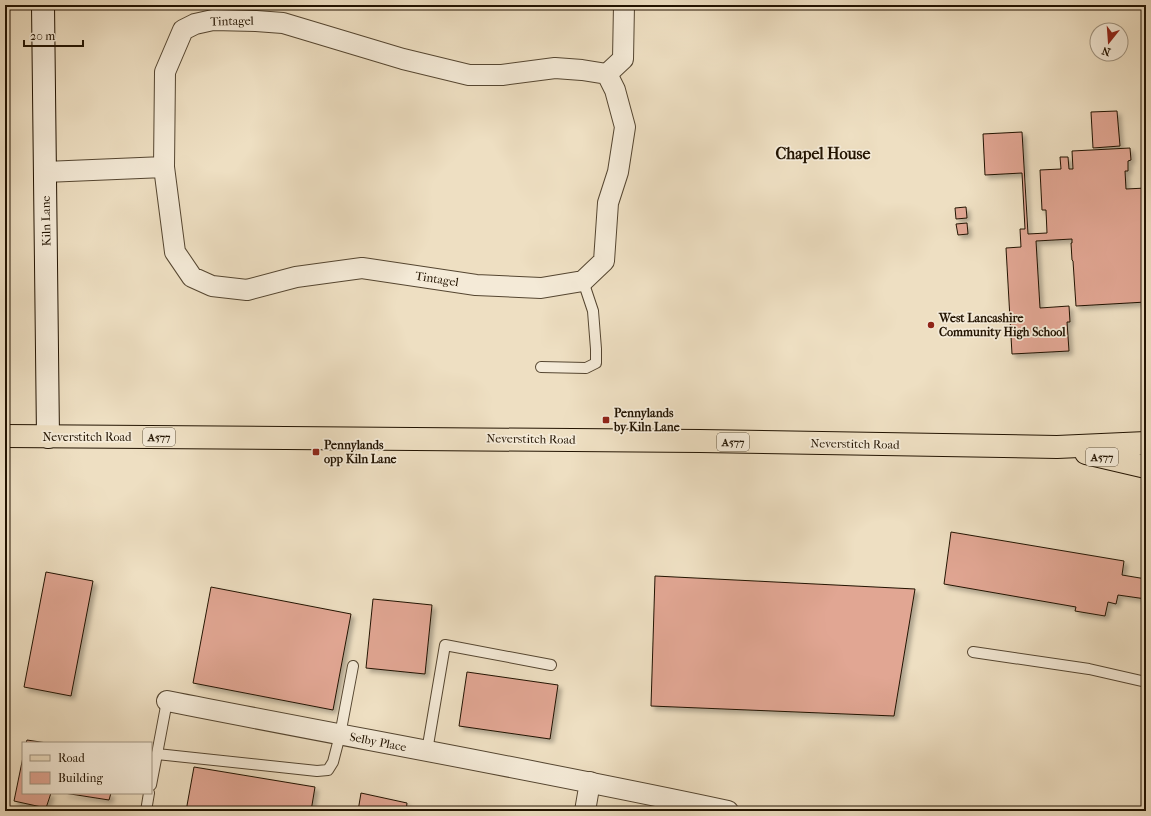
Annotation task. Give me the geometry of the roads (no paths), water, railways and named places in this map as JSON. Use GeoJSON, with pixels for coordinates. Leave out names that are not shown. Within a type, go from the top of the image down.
{"type":"FeatureCollection","features":[{"type":"Feature","properties":{"kind":"main road","name":"Neverstitch Road"},"geometry":{"type":"LineString","coordinates":[[5,436],[716,441],[1057,447],[1146,443]]}},
{"type":"Feature","properties":{"kind":"main road","name":"Neverstitch Road"},"geometry":{"type":"LineString","coordinates":[[1057,447],[1146,467]]}},
{"type":"Feature","properties":{"kind":"street","name":"Kiln Lane"},"geometry":{"type":"LineString","coordinates":[[43,5],[48,437]]}},
{"type":"Feature","properties":{"kind":"street"},"geometry":{"type":"LineString","coordinates":[[583,281],[604,261],[608,203],[618,172],[625,127],[615,90],[607,74],[623,59],[624,5]]}},
{"type":"Feature","properties":{"kind":"street","name":"Tintagel"},"geometry":{"type":"LineString","coordinates":[[583,281],[541,288],[476,285],[362,268],[296,277],[248,290],[212,286],[192,277],[175,252],[164,167],[165,72],[183,30],[195,24],[213,20],[283,23],[403,59],[469,75],[502,75],[555,68],[607,74]]}},
{"type":"Feature","properties":{"kind":"street"},"geometry":{"type":"LineString","coordinates":[[45,172],[164,167]]}},
{"type":"Feature","properties":{"kind":"street","name":"Selby Place"},"geometry":{"type":"LineString","coordinates":[[167,701],[590,782],[728,811]]}},
{"type":"Feature","properties":{"kind":"street"},"geometry":{"type":"LineString","coordinates":[[585,811],[590,782]]}},
{"type":"Feature","properties":{"kind":"lane"},"geometry":{"type":"LineString","coordinates":[[542,367],[586,368],[596,363],[592,311],[583,281]]}},
{"type":"Feature","properties":{"kind":"lane"},"geometry":{"type":"LineString","coordinates":[[427,751],[445,645],[551,666]]}},
{"type":"Feature","properties":{"kind":"lane"},"geometry":{"type":"LineString","coordinates":[[973,652],[1089,669],[1146,682]]}},
{"type":"Feature","properties":{"kind":"lane"},"geometry":{"type":"LineString","coordinates":[[157,754],[317,771],[328,770],[333,762],[340,735],[353,666]]}},
{"type":"Feature","properties":{"kind":"lane"},"geometry":{"type":"LineString","coordinates":[[152,780],[167,701]]}},
{"type":"Feature","properties":{"kind":"lane"},"geometry":{"type":"LineString","coordinates":[[146,811],[150,794]]}},
{"type":"Feature","properties":{"kind":"place","name":"West Lancashire Community High School"},"geometry":{"type":"Point","coordinates":[931,325]}},
{"type":"Feature","properties":{"kind":"place","name":"Pennylands by Kiln Lane"},"geometry":{"type":"Point","coordinates":[606,420]}},
{"type":"Feature","properties":{"kind":"place","name":"Pennylands opp Kiln Lane"},"geometry":{"type":"Point","coordinates":[316,452]}},
{"type":"Feature","properties":{"kind":"district","name":"Chapel House"},"geometry":{"type":"Point","coordinates":[823,153]}}]}
